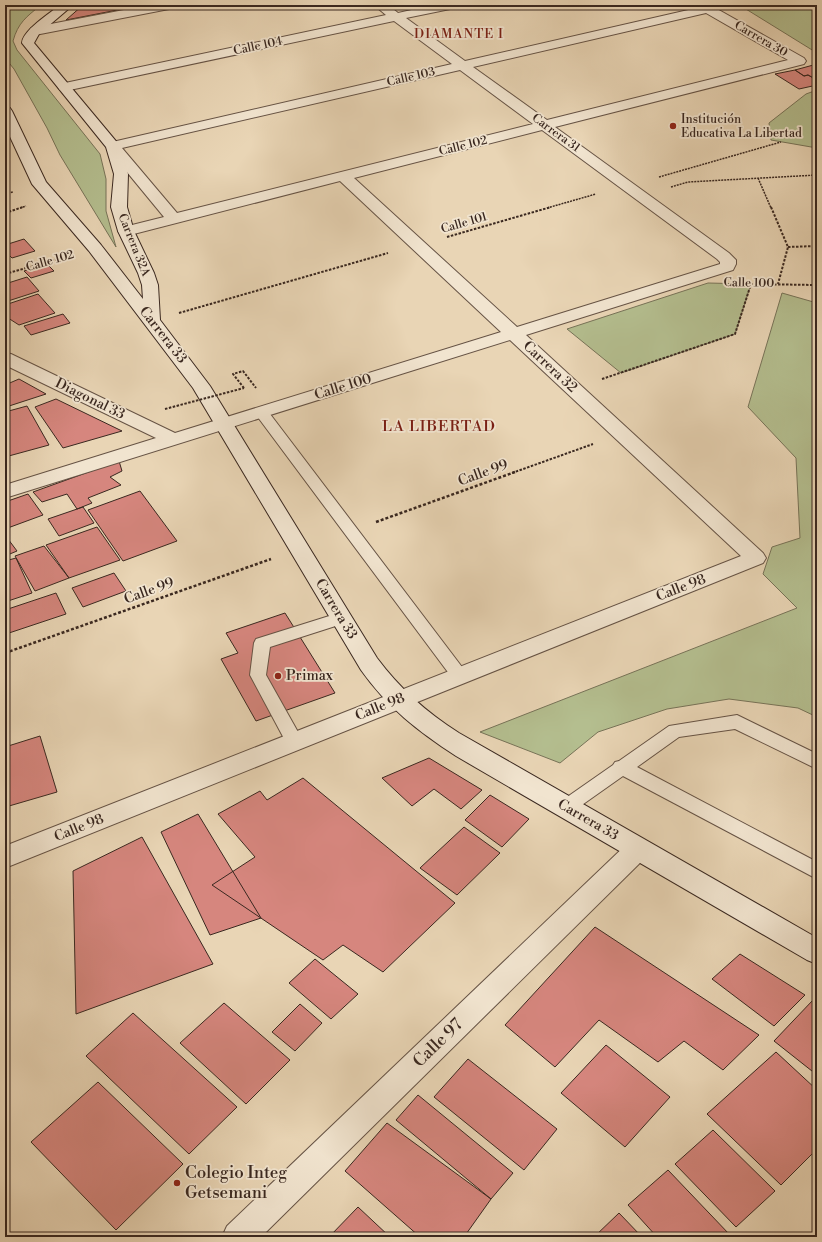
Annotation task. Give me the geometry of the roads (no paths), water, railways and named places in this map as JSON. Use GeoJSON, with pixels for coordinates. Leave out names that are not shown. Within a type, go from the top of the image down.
{"type":"FeatureCollection","features":[{"type":"Feature","properties":{"kind":"street"},"geometry":{"type":"LineString","coordinates":[[35,31],[67,5]]}},
{"type":"Feature","properties":{"kind":"street"},"geometry":{"type":"LineString","coordinates":[[35,31],[169,5]]}},
{"type":"Feature","properties":{"kind":"street","name":"Carrera 31"},"geometry":{"type":"LineString","coordinates":[[380,5],[723,256],[728,260],[728,264]]}},
{"type":"Feature","properties":{"kind":"street","name":"Calle 104"},"geometry":{"type":"LineString","coordinates":[[65,87],[451,5]]}},
{"type":"Feature","properties":{"kind":"street","name":"Carrera 30"},"geometry":{"type":"LineString","coordinates":[[705,7],[799,61]]}},
{"type":"Feature","properties":{"kind":"street","name":"Calle 103"},"geometry":{"type":"LineString","coordinates":[[113,146],[705,7]]}},
{"type":"Feature","properties":{"kind":"street","name":"Carrera 32A"},"geometry":{"type":"LineString","coordinates":[[35,31],[28,40],[28,44],[174,219]]}},
{"type":"Feature","properties":{"kind":"street","name":"Calle 102"},"geometry":{"type":"LineString","coordinates":[[126,231],[799,61]]}},
{"type":"Feature","properties":{"kind":"street","name":"Carrera 33"},"geometry":{"type":"LineString","coordinates":[[5,111],[39,184],[95,248],[190,370],[226,424],[381,681],[397,700],[431,728],[566,808],[817,952]]}},
{"type":"Feature","properties":{"kind":"street","name":"Carrera 32A"},"geometry":{"type":"LineString","coordinates":[[113,146],[120,167],[119,207],[126,231],[146,273],[150,285],[151,320]]}},
{"type":"Feature","properties":{"kind":"street","name":"Carrera 32"},"geometry":{"type":"LineString","coordinates":[[343,176],[756,558]]}},
{"type":"Feature","properties":{"kind":"street","name":"Calle 100"},"geometry":{"type":"LineString","coordinates":[[5,492],[722,270],[727,267],[728,264]]}},
{"type":"Feature","properties":{"kind":"street","name":"Diagonal 33"},"geometry":{"type":"LineString","coordinates":[[5,358],[175,440]]}},
{"type":"Feature","properties":{"kind":"street","name":"Calle 98"},"geometry":{"type":"LineString","coordinates":[[5,857],[756,558]]}},
{"type":"Feature","properties":{"kind":"street","name":"Calle 97"},"geometry":{"type":"LineString","coordinates":[[238,1237],[638,849]]}},
{"type":"Feature","properties":{"kind":"lane"},"geometry":{"type":"LineString","coordinates":[[262,413],[459,676]]}},
{"type":"Feature","properties":{"kind":"lane"},"geometry":{"type":"LineString","coordinates":[[294,741],[258,675],[262,643],[342,618]]}},
{"type":"Feature","properties":{"kind":"lane"},"geometry":{"type":"LineString","coordinates":[[566,808],[621,767],[675,730],[737,722],[817,762]]}},
{"type":"Feature","properties":{"kind":"lane"},"geometry":{"type":"LineString","coordinates":[[621,767],[817,871]]}},
{"type":"Feature","properties":{"kind":"place","name":"Institución Educativa La Libertad"},"geometry":{"type":"Point","coordinates":[673,126]}},
{"type":"Feature","properties":{"kind":"place","name":"Primax"},"geometry":{"type":"Point","coordinates":[278,676]}},
{"type":"Feature","properties":{"kind":"place","name":"Colegio Integ Getsemani"},"geometry":{"type":"Point","coordinates":[177,1183]}},
{"type":"Feature","properties":{"kind":"district","name":"DIAMANTE I"},"geometry":{"type":"Point","coordinates":[459,34]}},
{"type":"Feature","properties":{"kind":"district","name":"LA LIBERTAD"},"geometry":{"type":"Point","coordinates":[439,426]}}]}
